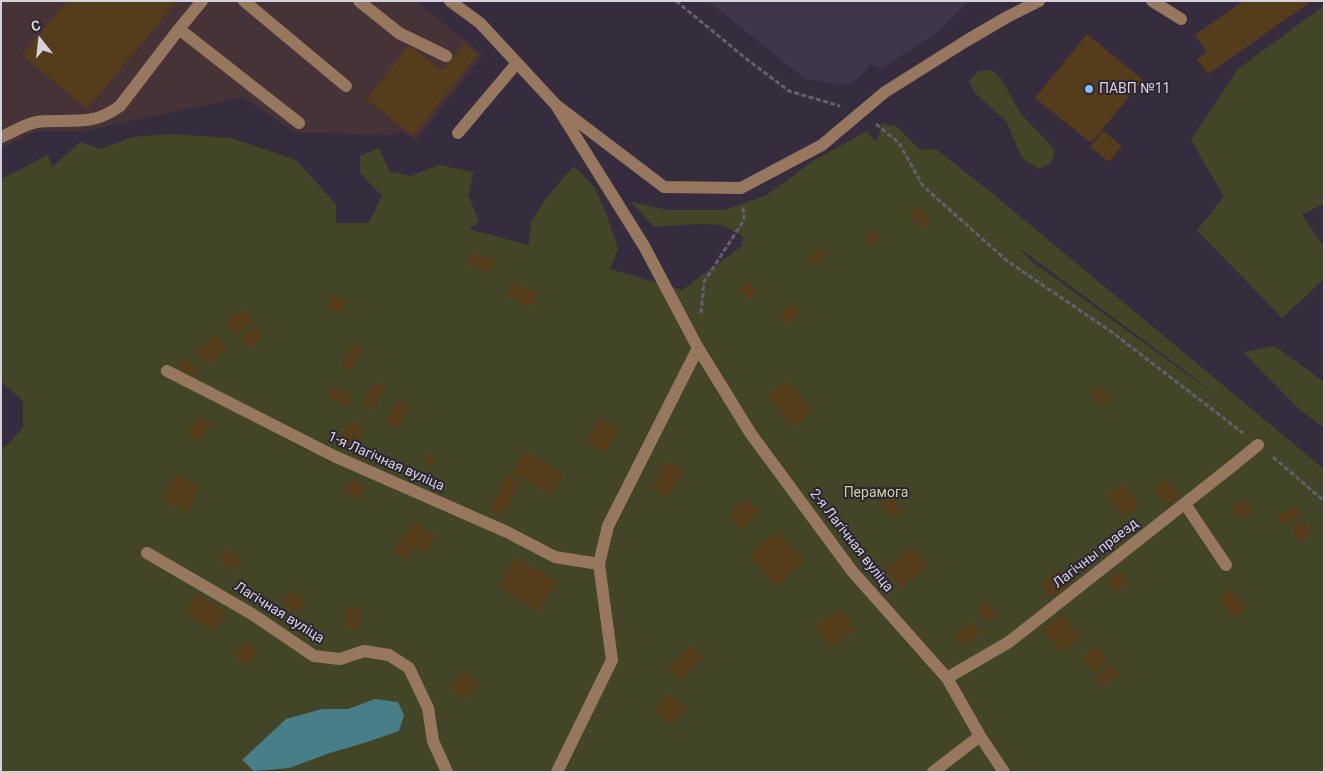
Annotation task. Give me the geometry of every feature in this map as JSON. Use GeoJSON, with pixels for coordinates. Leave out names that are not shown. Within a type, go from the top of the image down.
{"type":"FeatureCollection","features":[{"type":"Feature","properties":{"kind":"lane"},"geometry":{"type":"LineString","coordinates":[[1,137],[37,122],[86,120],[105,116],[113,112],[120,106],[202,1]]}},
{"type":"Feature","properties":{"kind":"lane"},"geometry":{"type":"LineString","coordinates":[[244,1],[346,86]]}},
{"type":"Feature","properties":{"kind":"lane"},"geometry":{"type":"LineString","coordinates":[[359,1],[399,33],[446,56]]}},
{"type":"Feature","properties":{"kind":"lane"},"geometry":{"type":"LineString","coordinates":[[450,1],[480,23],[556,105],[664,187],[740,188],[822,145],[885,92],[1008,17],[1038,1]]}},
{"type":"Feature","properties":{"kind":"lane"},"geometry":{"type":"LineString","coordinates":[[1152,1],[1181,19]]}},
{"type":"Feature","properties":{"kind":"lane"},"geometry":{"type":"LineString","coordinates":[[180,29],[299,123]]}},
{"type":"Feature","properties":{"kind":"lane"},"geometry":{"type":"LineString","coordinates":[[458,133],[517,63]]}},
{"type":"Feature","properties":{"kind":"lane","name":"2-я Лагічная вуліца"},"geometry":{"type":"LineString","coordinates":[[556,105],[644,246],[698,348],[751,434],[852,571],[947,678],[980,736],[1004,772]]}},
{"type":"Feature","properties":{"kind":"lane"},"geometry":{"type":"LineString","coordinates":[[557,772],[612,660],[599,564],[608,526],[698,348]]}},
{"type":"Feature","properties":{"kind":"lane","name":"1-я Лагічная вуліца"},"geometry":{"type":"LineString","coordinates":[[167,371],[334,456],[507,532],[555,557],[599,564]]}},
{"type":"Feature","properties":{"kind":"lane","name":"Лагічны праезд"},"geometry":{"type":"LineString","coordinates":[[947,678],[1009,642],[1258,445]]}},
{"type":"Feature","properties":{"kind":"lane"},"geometry":{"type":"LineString","coordinates":[[1185,504],[1226,565]]}},
{"type":"Feature","properties":{"kind":"lane","name":"Лагічная вуліца"},"geometry":{"type":"LineString","coordinates":[[147,553],[252,614],[314,656],[340,659],[364,652],[389,655],[409,668],[428,708],[433,741],[447,772]]}},
{"type":"Feature","properties":{"kind":"lane"},"geometry":{"type":"LineString","coordinates":[[933,772],[980,736]]}},
{"type":"Feature","properties":{"kind":"path"},"geometry":{"type":"LineString","coordinates":[[676,1],[789,91],[862,112],[899,143],[923,186],[1006,260],[1113,333],[1258,445],[1324,501]]}},
{"type":"Feature","properties":{"kind":"path"},"geometry":{"type":"LineString","coordinates":[[698,348],[704,282],[744,220],[740,188]]}},
{"type":"Feature","properties":{"kind":"shaded area"},"geometry":{"type":"Polygon","coordinates":[[[1,1],[416,1],[483,55],[416,140],[402,131],[389,135],[294,132],[243,97],[85,131],[36,131],[1,148],[1,1]]]}},
{"type":"Feature","properties":{"kind":"shaded area"},"geometry":{"type":"Polygon","coordinates":[[[708,1],[969,1],[939,31],[882,68],[870,64],[863,74],[849,85],[805,79],[708,1]]]}},
{"type":"Feature","properties":{"kind":"shaded area"},"geometry":{"type":"Polygon","coordinates":[[[375,699],[398,702],[404,715],[399,731],[289,768],[254,771],[242,760],[286,719],[322,709],[348,709],[375,699]]]}},
{"type":"Feature","properties":{"kind":"green space"},"geometry":{"type":"Polygon","coordinates":[[[1324,7],[1324,204],[1302,214],[1324,247],[1324,279],[1282,318],[1197,230],[1224,197],[1191,140],[1238,69],[1324,7]]]}},
{"type":"Feature","properties":{"kind":"green space"},"geometry":{"type":"Polygon","coordinates":[[[991,70],[1001,78],[1020,113],[1055,150],[1051,163],[1039,169],[1022,158],[1006,121],[975,93],[969,81],[978,71],[991,70]]]}},
{"type":"Feature","properties":{"kind":"green space","name":"Перамога"},"geometry":{"type":"Polygon","coordinates":[[[882,124],[896,126],[920,150],[936,149],[993,194],[1324,469],[1324,772],[1,772],[1,452],[23,427],[23,401],[1,382],[1,179],[48,155],[52,167],[80,142],[101,149],[133,137],[170,134],[232,138],[296,160],[336,204],[336,223],[369,223],[382,196],[360,173],[360,156],[379,148],[390,172],[411,176],[439,165],[474,172],[468,194],[479,222],[469,229],[529,245],[531,222],[546,198],[574,166],[595,188],[606,213],[618,249],[610,269],[682,290],[742,246],[743,236],[721,225],[698,224],[654,227],[631,202],[667,210],[724,210],[765,196],[813,161],[867,131],[876,142],[882,124]],[[1018,247],[1031,261],[1213,393],[1018,247]]]}},
{"type":"Feature","properties":{"kind":"green space"},"geometry":{"type":"Polygon","coordinates":[[[1275,346],[1324,382],[1324,428],[1299,409],[1243,352],[1275,346]]]}},
{"type":"Feature","properties":{"kind":"building"},"geometry":{"type":"Polygon","coordinates":[[[67,1],[177,1],[87,109],[22,55],[67,1]]]}},
{"type":"Feature","properties":{"kind":"building"},"geometry":{"type":"Polygon","coordinates":[[[1243,1],[1312,1],[1208,74],[1197,59],[1207,52],[1195,35],[1243,1]]]}},
{"type":"Feature","properties":{"kind":"building","name":"ПАВП №11"},"geometry":{"type":"Polygon","coordinates":[[[1087,34],[1143,80],[1091,143],[1035,98],[1087,34]]]}},
{"type":"Feature","properties":{"kind":"building"},"geometry":{"type":"Polygon","coordinates":[[[464,43],[478,54],[413,136],[366,99],[409,45],[442,71],[464,43]]]}},
{"type":"Feature","properties":{"kind":"building"},"geometry":{"type":"Polygon","coordinates":[[[1103,131],[1122,146],[1109,162],[1090,147],[1103,131]]]}},
{"type":"Feature","properties":{"kind":"building"},"geometry":{"type":"Polygon","coordinates":[[[916,206],[931,220],[923,228],[909,214],[916,206]]]}},
{"type":"Feature","properties":{"kind":"building"},"geometry":{"type":"Polygon","coordinates":[[[872,230],[880,238],[871,247],[863,239],[872,230]]]}},
{"type":"Feature","properties":{"kind":"building"},"geometry":{"type":"Polygon","coordinates":[[[818,247],[826,254],[816,266],[807,259],[818,247]]]}},
{"type":"Feature","properties":{"kind":"building"},"geometry":{"type":"Polygon","coordinates":[[[470,252],[495,260],[491,273],[467,265],[470,252]]]}},
{"type":"Feature","properties":{"kind":"building"},"geometry":{"type":"Polygon","coordinates":[[[747,281],[757,291],[749,300],[739,290],[747,281]]]}},
{"type":"Feature","properties":{"kind":"building"},"geometry":{"type":"Polygon","coordinates":[[[513,282],[537,293],[531,307],[506,296],[513,282]]]}},
{"type":"Feature","properties":{"kind":"building"},"geometry":{"type":"Polygon","coordinates":[[[332,294],[347,301],[340,314],[326,307],[332,294]]]}},
{"type":"Feature","properties":{"kind":"building"},"geometry":{"type":"Polygon","coordinates":[[[793,304],[801,314],[787,324],[779,314],[793,304]]]}},
{"type":"Feature","properties":{"kind":"building"},"geometry":{"type":"Polygon","coordinates":[[[244,309],[253,322],[235,335],[225,322],[244,309]]]}},
{"type":"Feature","properties":{"kind":"building"},"geometry":{"type":"Polygon","coordinates":[[[256,326],[263,337],[249,348],[241,337],[256,326]]]}},
{"type":"Feature","properties":{"kind":"building"},"geometry":{"type":"Polygon","coordinates":[[[215,334],[228,346],[209,365],[196,353],[215,334]]]}},
{"type":"Feature","properties":{"kind":"building"},"geometry":{"type":"Polygon","coordinates":[[[352,343],[363,348],[352,371],[342,366],[352,343]]]}},
{"type":"Feature","properties":{"kind":"building"},"geometry":{"type":"Polygon","coordinates":[[[183,358],[199,370],[193,377],[177,365],[183,358]]]}},
{"type":"Feature","properties":{"kind":"building"},"geometry":{"type":"Polygon","coordinates":[[[787,380],[812,412],[792,428],[767,395],[787,380]]]}},
{"type":"Feature","properties":{"kind":"building"},"geometry":{"type":"Polygon","coordinates":[[[375,381],[386,386],[373,411],[362,405],[375,381]]]}},
{"type":"Feature","properties":{"kind":"building"},"geometry":{"type":"Polygon","coordinates":[[[1099,385],[1111,398],[1101,407],[1089,394],[1099,385]]]}},
{"type":"Feature","properties":{"kind":"building"},"geometry":{"type":"Polygon","coordinates":[[[333,386],[353,396],[347,407],[327,397],[333,386]]]}},
{"type":"Feature","properties":{"kind":"building"},"geometry":{"type":"Polygon","coordinates":[[[398,399],[410,406],[398,428],[386,421],[398,399]]]}},
{"type":"Feature","properties":{"kind":"building"},"geometry":{"type":"Polygon","coordinates":[[[199,416],[211,423],[199,442],[187,435],[199,416]]]}},
{"type":"Feature","properties":{"kind":"building"},"geometry":{"type":"Polygon","coordinates":[[[600,417],[619,429],[605,453],[585,441],[600,417]]]}},
{"type":"Feature","properties":{"kind":"building"},"geometry":{"type":"Polygon","coordinates":[[[350,420],[365,428],[353,451],[338,443],[350,420]]]}},
{"type":"Feature","properties":{"kind":"building"},"geometry":{"type":"Polygon","coordinates":[[[525,450],[563,474],[550,495],[512,472],[525,450]]]}},
{"type":"Feature","properties":{"kind":"building"},"geometry":{"type":"Polygon","coordinates":[[[427,453],[437,457],[433,466],[423,462],[427,453]]]}},
{"type":"Feature","properties":{"kind":"building"},"geometry":{"type":"Polygon","coordinates":[[[668,460],[684,471],[666,498],[651,488],[668,460]]]}},
{"type":"Feature","properties":{"kind":"building"},"geometry":{"type":"Polygon","coordinates":[[[174,474],[200,486],[188,512],[162,501],[174,474]]]}},
{"type":"Feature","properties":{"kind":"building"},"geometry":{"type":"Polygon","coordinates":[[[508,475],[520,482],[501,516],[489,509],[508,475]]]}},
{"type":"Feature","properties":{"kind":"building"},"geometry":{"type":"Polygon","coordinates":[[[353,478],[366,488],[357,500],[344,491],[353,478]]]}},
{"type":"Feature","properties":{"kind":"building"},"geometry":{"type":"Polygon","coordinates":[[[1166,479],[1180,495],[1168,506],[1154,490],[1166,479]]]}},
{"type":"Feature","properties":{"kind":"building"},"geometry":{"type":"Polygon","coordinates":[[[1124,484],[1140,506],[1123,518],[1107,496],[1124,484]]]}},
{"type":"Feature","properties":{"kind":"building"},"geometry":{"type":"Polygon","coordinates":[[[890,496],[902,511],[893,519],[880,505],[890,496]]]}},
{"type":"Feature","properties":{"kind":"building"},"geometry":{"type":"Polygon","coordinates":[[[745,499],[759,511],[743,529],[729,517],[745,499]]]}},
{"type":"Feature","properties":{"kind":"building"},"geometry":{"type":"Polygon","coordinates":[[[1244,499],[1253,511],[1242,520],[1233,508],[1244,499]]]}},
{"type":"Feature","properties":{"kind":"building"},"geometry":{"type":"Polygon","coordinates":[[[1295,506],[1301,516],[1282,526],[1276,516],[1295,506]]]}},
{"type":"Feature","properties":{"kind":"building"},"geometry":{"type":"Polygon","coordinates":[[[413,521],[437,536],[425,553],[415,546],[405,560],[393,551],[413,521]]]}},
{"type":"Feature","properties":{"kind":"building"},"geometry":{"type":"Polygon","coordinates":[[[1305,521],[1310,538],[1297,541],[1293,524],[1305,521]]]}},
{"type":"Feature","properties":{"kind":"building"},"geometry":{"type":"Polygon","coordinates":[[[777,530],[804,561],[776,586],[749,555],[777,530]]]}},
{"type":"Feature","properties":{"kind":"building"},"geometry":{"type":"Polygon","coordinates":[[[912,546],[928,565],[901,588],[885,569],[912,546]]]}},
{"type":"Feature","properties":{"kind":"building"},"geometry":{"type":"Polygon","coordinates":[[[226,548],[242,560],[234,571],[218,560],[226,548]]]}},
{"type":"Feature","properties":{"kind":"building"},"geometry":{"type":"Polygon","coordinates":[[[516,557],[557,582],[539,612],[498,586],[516,557]]]}},
{"type":"Feature","properties":{"kind":"building"},"geometry":{"type":"Polygon","coordinates":[[[1060,570],[1070,584],[1051,598],[1041,584],[1060,570]]]}},
{"type":"Feature","properties":{"kind":"building"},"geometry":{"type":"Polygon","coordinates":[[[1120,571],[1129,582],[1116,592],[1107,581],[1120,571]]]}},
{"type":"Feature","properties":{"kind":"building"},"geometry":{"type":"Polygon","coordinates":[[[1231,589],[1247,609],[1235,618],[1219,599],[1231,589]]]}},
{"type":"Feature","properties":{"kind":"building"},"geometry":{"type":"Polygon","coordinates":[[[288,591],[306,599],[299,613],[282,605],[288,591]]]}},
{"type":"Feature","properties":{"kind":"building"},"geometry":{"type":"Polygon","coordinates":[[[196,593],[227,612],[215,631],[185,612],[196,593]]]}},
{"type":"Feature","properties":{"kind":"building"},"geometry":{"type":"Polygon","coordinates":[[[985,602],[998,616],[989,623],[976,610],[985,602]]]}},
{"type":"Feature","properties":{"kind":"building"},"geometry":{"type":"Polygon","coordinates":[[[345,607],[360,607],[360,628],[346,628],[345,607]]]}},
{"type":"Feature","properties":{"kind":"building"},"geometry":{"type":"Polygon","coordinates":[[[841,609],[856,630],[830,648],[815,626],[841,609]]]}},
{"type":"Feature","properties":{"kind":"building"},"geometry":{"type":"Polygon","coordinates":[[[1062,614],[1081,638],[1062,653],[1043,629],[1062,614]]]}},
{"type":"Feature","properties":{"kind":"building"},"geometry":{"type":"Polygon","coordinates":[[[972,621],[981,632],[963,647],[954,636],[972,621]]]}},
{"type":"Feature","properties":{"kind":"building"},"geometry":{"type":"Polygon","coordinates":[[[246,641],[258,652],[246,666],[233,655],[246,641]]]}},
{"type":"Feature","properties":{"kind":"building"},"geometry":{"type":"Polygon","coordinates":[[[690,645],[703,657],[680,681],[668,668],[690,645]]]}},
{"type":"Feature","properties":{"kind":"building"},"geometry":{"type":"Polygon","coordinates":[[[1098,646],[1108,663],[1093,672],[1083,655],[1098,646]]]}},
{"type":"Feature","properties":{"kind":"building"},"geometry":{"type":"Polygon","coordinates":[[[1112,665],[1119,674],[1101,687],[1094,678],[1112,665]]]}},
{"type":"Feature","properties":{"kind":"building"},"geometry":{"type":"Polygon","coordinates":[[[463,671],[479,684],[466,700],[450,687],[463,671]]]}},
{"type":"Feature","properties":{"kind":"building"},"geometry":{"type":"Polygon","coordinates":[[[669,693],[686,707],[671,725],[654,710],[669,693]]]}},
{"type":"Feature","properties":{"kind":"place","name":"ПАВП №11"},"geometry":{"type":"Point","coordinates":[1089,89]}}]}
